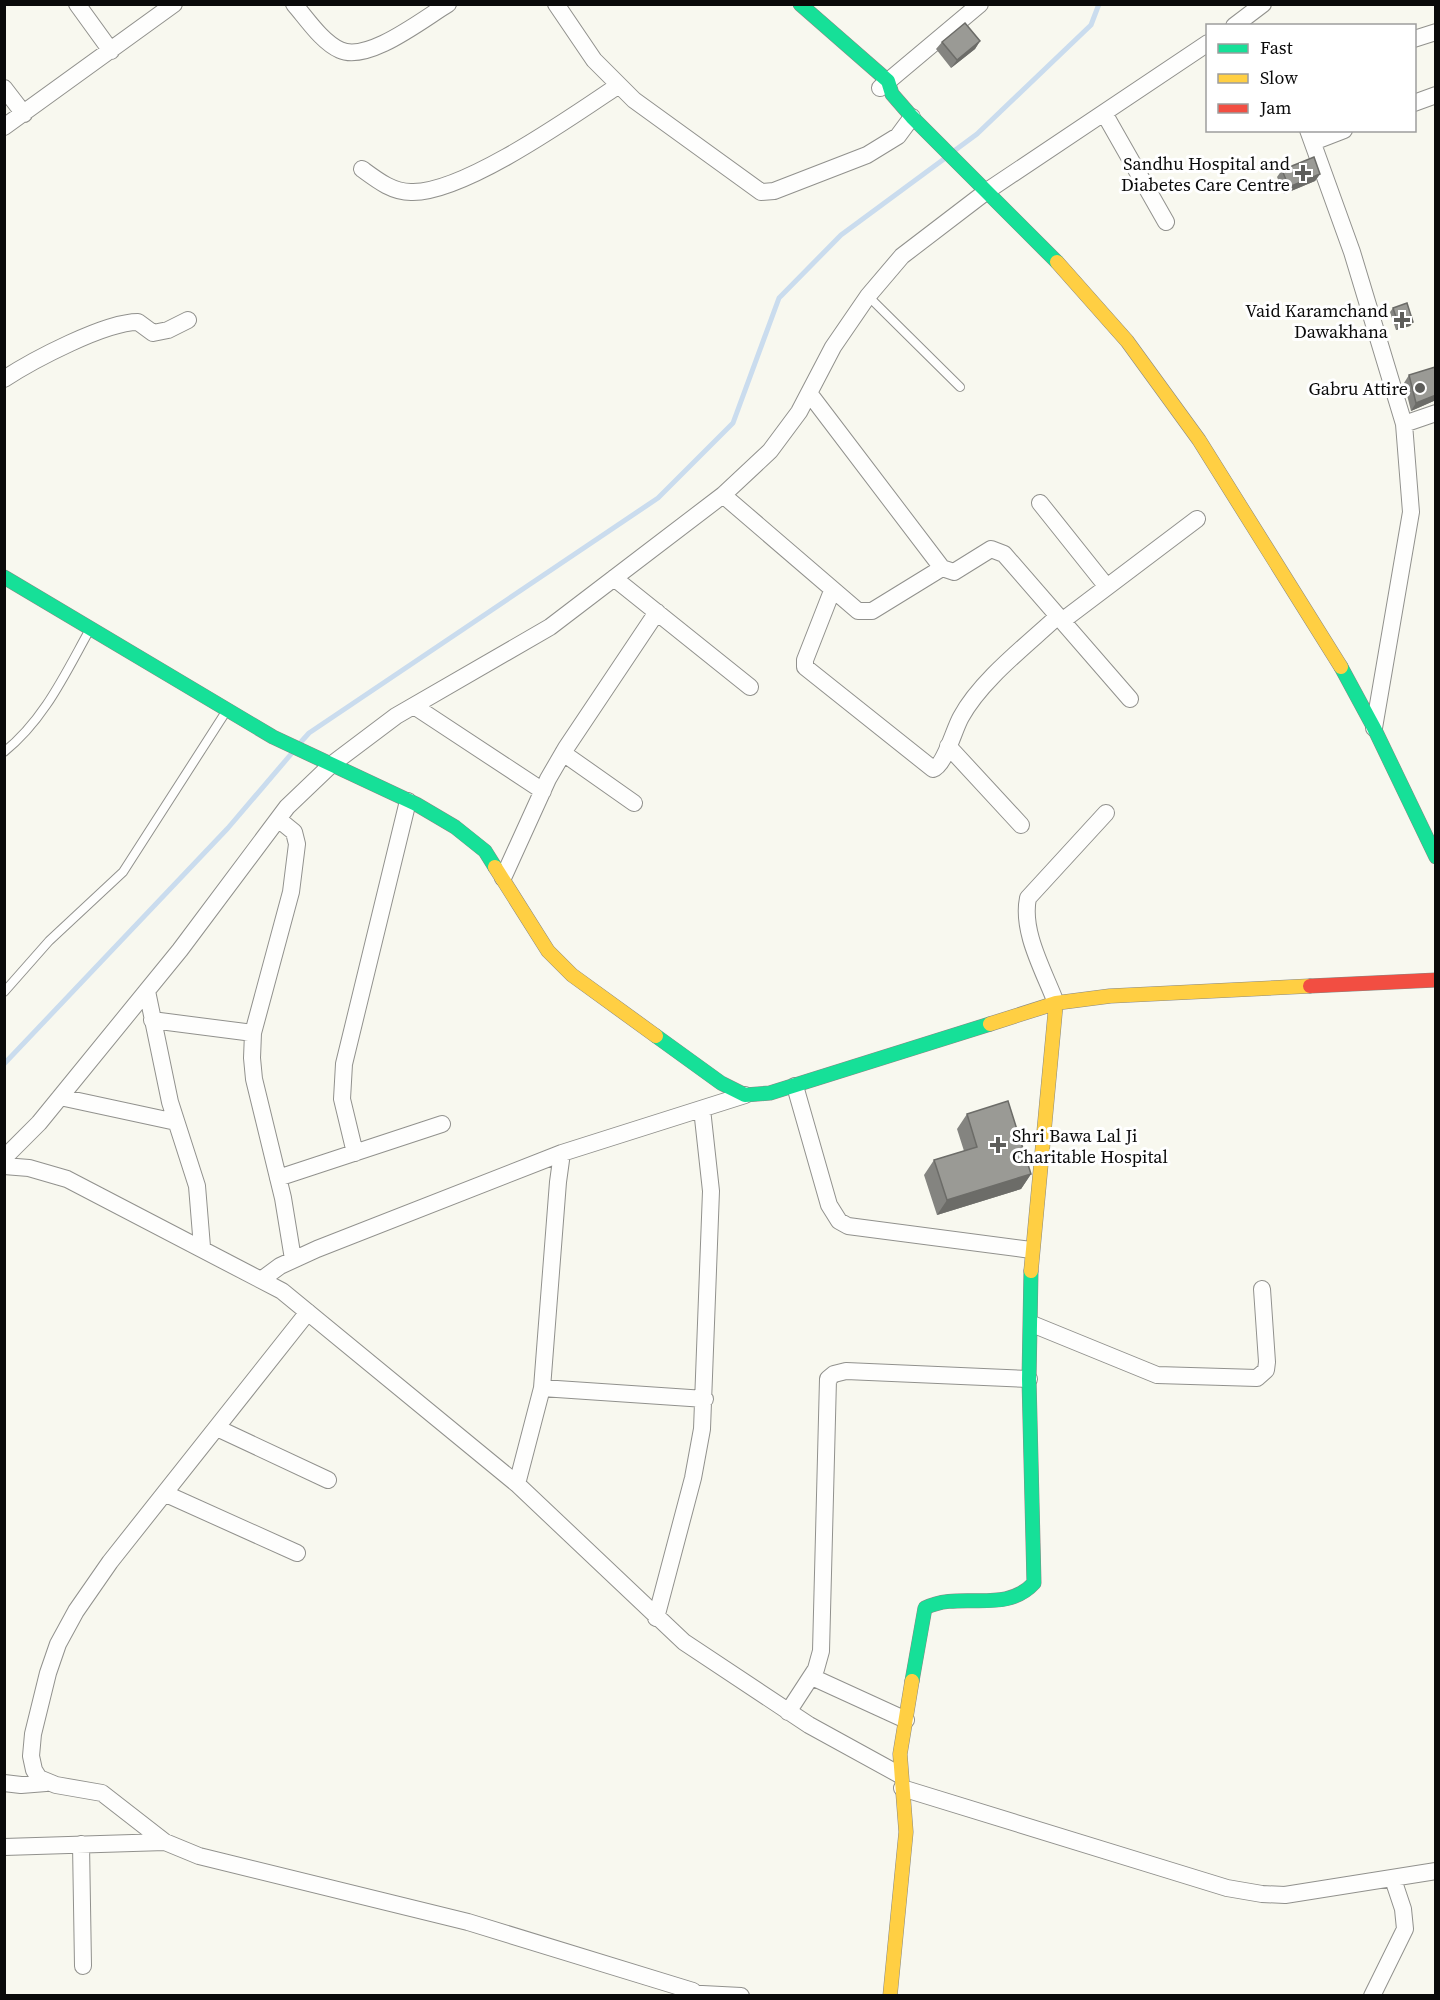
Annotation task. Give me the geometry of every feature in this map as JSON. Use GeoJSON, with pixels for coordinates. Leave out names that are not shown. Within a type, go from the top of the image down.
{"type":"FeatureCollection","features":[{"type":"Feature","properties":{"kind":"street"},"geometry":{"type":"LineString","coordinates":[[77,4],[111,51]]}},
{"type":"Feature","properties":{"kind":"street"},"geometry":{"type":"LineString","coordinates":[[4,127],[111,51],[156,10],[174,4]]}},
{"type":"Feature","properties":{"kind":"street"},"geometry":{"type":"LineString","coordinates":[[294,4],[332,45],[352,54],[376,48],[448,4]]}},
{"type":"Feature","properties":{"kind":"street"},"geometry":{"type":"LineString","coordinates":[[556,4],[594,60],[634,100],[761,192],[766,193],[867,155],[898,136],[912,117]]}},
{"type":"Feature","properties":{"kind":"street"},"geometry":{"type":"LineString","coordinates":[[785,4],[887,88]]}},
{"type":"Feature","properties":{"kind":"street"},"geometry":{"type":"LineString","coordinates":[[800,4],[887,88],[912,117],[1074,278],[1127,341],[1199,440],[1299,596],[1374,728],[1436,857]]}},
{"type":"Feature","properties":{"kind":"street"},"geometry":{"type":"LineString","coordinates":[[887,88],[980,4]]}},
{"type":"Feature","properties":{"kind":"street"},"geometry":{"type":"LineString","coordinates":[[1237,24],[1256,12]]}},
{"type":"Feature","properties":{"kind":"street"},"geometry":{"type":"LineString","coordinates":[[1416,38],[1436,32]]}},
{"type":"Feature","properties":{"kind":"street"},"geometry":{"type":"LineString","coordinates":[[4,1158],[60,1097],[147,991],[324,761],[550,627],[723,495],[770,451],[800,412],[833,347],[868,296],[902,256],[987,191],[1206,44]]}},
{"type":"Feature","properties":{"kind":"street"},"geometry":{"type":"LineString","coordinates":[[362,169],[395,190],[412,193],[443,186],[538,139],[619,85]]}},
{"type":"Feature","properties":{"kind":"street"},"geometry":{"type":"LineString","coordinates":[[4,88],[24,114]]}},
{"type":"Feature","properties":{"kind":"street"},"geometry":{"type":"LineString","coordinates":[[1416,102],[1436,95]]}},
{"type":"Feature","properties":{"kind":"street"},"geometry":{"type":"LineString","coordinates":[[1104,113],[1166,222]]}},
{"type":"Feature","properties":{"kind":"street"},"geometry":{"type":"LineString","coordinates":[[1333,132],[1310,136],[1352,252],[1404,424],[1411,512],[1374,728]]}},
{"type":"Feature","properties":{"kind":"street"},"geometry":{"type":"LineString","coordinates":[[4,379],[48,353],[115,327],[138,322],[153,333],[159,333],[188,320]]}},
{"type":"Feature","properties":{"kind":"street"},"geometry":{"type":"LineString","coordinates":[[810,393],[942,568],[954,572],[983,553],[997,550],[1004,554],[1131,699]]}},
{"type":"Feature","properties":{"kind":"street"},"geometry":{"type":"LineString","coordinates":[[1404,424],[1436,413]]}},
{"type":"Feature","properties":{"kind":"street"},"geometry":{"type":"LineString","coordinates":[[723,495],[851,608],[865,613],[942,568]]}},
{"type":"Feature","properties":{"kind":"street"},"geometry":{"type":"LineString","coordinates":[[1040,503],[1107,587]]}},
{"type":"Feature","properties":{"kind":"street"},"geometry":{"type":"LineString","coordinates":[[832,591],[804,660],[805,667],[928,767],[939,767],[961,715],[973,698],[1060,618],[1107,587],[1197,519]]}},
{"type":"Feature","properties":{"kind":"street"},"geometry":{"type":"LineString","coordinates":[[4,577],[273,737],[408,801],[455,827],[485,851],[548,951],[572,975],[721,1083],[745,1095]]}},
{"type":"Feature","properties":{"kind":"street"},"geometry":{"type":"LineString","coordinates":[[614,578],[750,687]]}},
{"type":"Feature","properties":{"kind":"street"},"geometry":{"type":"LineString","coordinates":[[503,878],[563,753],[657,612]]}},
{"type":"Feature","properties":{"kind":"street"},"geometry":{"type":"LineString","coordinates":[[414,706],[543,791]]}},
{"type":"Feature","properties":{"kind":"street"},"geometry":{"type":"LineString","coordinates":[[948,747],[1021,825]]}},
{"type":"Feature","properties":{"kind":"street"},"geometry":{"type":"LineString","coordinates":[[563,753],[634,803]]}},
{"type":"Feature","properties":{"kind":"street"},"geometry":{"type":"LineString","coordinates":[[355,1153],[342,1099],[344,1064],[408,801]]}},
{"type":"Feature","properties":{"kind":"street"},"geometry":{"type":"LineString","coordinates":[[890,1995],[906,1832],[900,1754],[925,1608],[937,1602],[1015,1598],[1029,1592],[1034,1583],[1029,1379],[1032,1324],[1031,1250],[1056,1003],[1027,925],[1025,911],[1028,898],[1107,813]]}},
{"type":"Feature","properties":{"kind":"street"},"geometry":{"type":"LineString","coordinates":[[278,819],[294,832],[297,844],[291,892],[253,1033],[254,1079],[278,1178],[293,1259]]}},
{"type":"Feature","properties":{"kind":"street"},"geometry":{"type":"LineString","coordinates":[[261,1280],[293,1259],[562,1154],[745,1095],[795,1086],[1056,1003],[1110,996],[1436,980]]}},
{"type":"Feature","properties":{"kind":"street"},"geometry":{"type":"LineString","coordinates":[[147,991],[176,1122],[197,1186],[202,1247]]}},
{"type":"Feature","properties":{"kind":"street"},"geometry":{"type":"LineString","coordinates":[[152,1020],[253,1033]]}},
{"type":"Feature","properties":{"kind":"street"},"geometry":{"type":"LineString","coordinates":[[795,1086],[829,1205],[839,1221],[848,1226],[1031,1250]]}},
{"type":"Feature","properties":{"kind":"street"},"geometry":{"type":"LineString","coordinates":[[60,1097],[176,1122]]}},
{"type":"Feature","properties":{"kind":"street"},"geometry":{"type":"LineString","coordinates":[[656,1618],[693,1478],[705,1398],[711,1191],[702,1110]]}},
{"type":"Feature","properties":{"kind":"street"},"geometry":{"type":"LineString","coordinates":[[278,1178],[442,1124]]}},
{"type":"Feature","properties":{"kind":"street"},"geometry":{"type":"LineString","coordinates":[[517,1484],[542,1388],[562,1154]]}},
{"type":"Feature","properties":{"kind":"street"},"geometry":{"type":"LineString","coordinates":[[4,1166],[30,1168],[67,1179],[202,1247],[282,1291],[517,1484],[656,1618],[703,1656],[788,1712],[901,1781],[1216,1884],[1262,1894],[1285,1895],[1436,1871]]}},
{"type":"Feature","properties":{"kind":"street"},"geometry":{"type":"LineString","coordinates":[[1032,1324],[1157,1375],[1257,1378],[1266,1370],[1267,1362],[1262,1289]]}},
{"type":"Feature","properties":{"kind":"street"},"geometry":{"type":"LineString","coordinates":[[46,1783],[34,1770],[32,1745],[40,1702],[58,1644],[92,1587],[308,1312]]}},
{"type":"Feature","properties":{"kind":"street"},"geometry":{"type":"LineString","coordinates":[[788,1712],[812,1677],[821,1651],[828,1379],[834,1374],[846,1371],[1029,1379]]}},
{"type":"Feature","properties":{"kind":"street"},"geometry":{"type":"LineString","coordinates":[[542,1388],[705,1398]]}},
{"type":"Feature","properties":{"kind":"street"},"geometry":{"type":"LineString","coordinates":[[217,1428],[328,1480]]}},
{"type":"Feature","properties":{"kind":"street"},"geometry":{"type":"LineString","coordinates":[[166,1494],[297,1553]]}},
{"type":"Feature","properties":{"kind":"street"},"geometry":{"type":"LineString","coordinates":[[812,1677],[906,1720]]}},
{"type":"Feature","properties":{"kind":"street"},"geometry":{"type":"LineString","coordinates":[[4,1783],[21,1785],[46,1783],[102,1794],[165,1842],[199,1856],[468,1922],[693,1991],[741,1995]]}},
{"type":"Feature","properties":{"kind":"street"},"geometry":{"type":"LineString","coordinates":[[4,1846],[165,1842]]}},
{"type":"Feature","properties":{"kind":"street"},"geometry":{"type":"LineString","coordinates":[[81,1844],[82,1966]]}},
{"type":"Feature","properties":{"kind":"street"},"geometry":{"type":"LineString","coordinates":[[1372,1995],[1405,1929],[1403,1909],[1393,1879]]}},
{"type":"Feature","properties":{"kind":"street"},"geometry":{"type":"LineString","coordinates":[[670,1995],[693,1991]]}},
{"type":"Feature","properties":{"kind":"lane"},"geometry":{"type":"LineString","coordinates":[[868,296],[960,387]]}},
{"type":"Feature","properties":{"kind":"lane"},"geometry":{"type":"LineString","coordinates":[[4,752],[19,740],[47,707],[91,628]]}},
{"type":"Feature","properties":{"kind":"lane"},"geometry":{"type":"LineString","coordinates":[[4,992],[49,941],[123,872],[228,710]]}},
{"type":"Feature","properties":{"kind":"building"},"geometry":{"type":"Polygon","coordinates":[[[965,23],[980,41],[957,60],[942,42],[965,23]]]}},
{"type":"Feature","properties":{"kind":"building"},"geometry":{"type":"Polygon","coordinates":[[[1314,157],[1320,174],[1289,187],[1282,170],[1314,157]]]}},
{"type":"Feature","properties":{"kind":"building"},"geometry":{"type":"Polygon","coordinates":[[[1407,303],[1413,322],[1399,326],[1393,308],[1407,303]]]}},
{"type":"Feature","properties":{"kind":"building","name":"Gabru Attire"},"geometry":{"type":"Polygon","coordinates":[[[1435,367],[1436,395],[1416,403],[1409,375],[1435,367]]]}},
{"type":"Feature","properties":{"kind":"building"},"geometry":{"type":"Polygon","coordinates":[[[1008,1101],[1031,1174],[947,1200],[934,1160],[977,1147],[967,1114],[1008,1101]]]}},
{"type":"Feature","properties":{"kind":"waterway"},"geometry":{"type":"LineString","coordinates":[[954,151],[977,134],[1091,25],[1099,4]]}},
{"type":"Feature","properties":{"kind":"waterway"},"geometry":{"type":"LineString","coordinates":[[300,743],[309,733],[658,498],[733,423],[779,298],[841,235],[944,159]]}},
{"type":"Feature","properties":{"kind":"waterway"},"geometry":{"type":"LineString","coordinates":[[4,1064],[228,828],[292,753]]}},
{"type":"Feature","properties":{"kind":"traffic: fast"},"geometry":{"type":"LineString","coordinates":[[800,4],[888,81],[892,94],[912,117],[1057,262]]}},
{"type":"Feature","properties":{"kind":"traffic: fast"},"geometry":{"type":"LineString","coordinates":[[4,577],[273,737],[416,804],[455,827],[485,851],[495,867]]}},
{"type":"Feature","properties":{"kind":"traffic: fast"},"geometry":{"type":"LineString","coordinates":[[1341,667],[1374,728],[1436,857]]}},
{"type":"Feature","properties":{"kind":"traffic: fast"},"geometry":{"type":"LineString","coordinates":[[656,1036],[721,1083],[745,1095],[770,1093],[990,1024]]}},
{"type":"Feature","properties":{"kind":"traffic: fast"},"geometry":{"type":"LineString","coordinates":[[912,1681],[925,1608],[953,1601],[1010,1598],[1022,1593],[1034,1583],[1029,1379],[1031,1271]]}},
{"type":"Feature","properties":{"kind":"traffic: slow"},"geometry":{"type":"LineString","coordinates":[[1057,262],[1127,341],[1199,440],[1341,667]]}},
{"type":"Feature","properties":{"kind":"traffic: slow"},"geometry":{"type":"LineString","coordinates":[[495,867],[548,951],[572,975],[656,1036]]}},
{"type":"Feature","properties":{"kind":"traffic: slow"},"geometry":{"type":"LineString","coordinates":[[990,1024],[1056,1003],[1110,996],[1310,986]]}},
{"type":"Feature","properties":{"kind":"traffic: slow"},"geometry":{"type":"LineString","coordinates":[[1031,1271],[1056,1003]]}},
{"type":"Feature","properties":{"kind":"traffic: slow"},"geometry":{"type":"LineString","coordinates":[[890,1996],[906,1832],[900,1754],[912,1681]]}},
{"type":"Feature","properties":{"kind":"traffic: jam"},"geometry":{"type":"LineString","coordinates":[[1310,986],[1436,980]]}},
{"type":"Feature","properties":{"kind":"place","name":"Sandhu Hospital and Diabetes Care Centre"},"geometry":{"type":"Point","coordinates":[1303,173]}},
{"type":"Feature","properties":{"kind":"place","name":"Vaid Karamchand Dawakhana"},"geometry":{"type":"Point","coordinates":[1402,320]}},
{"type":"Feature","properties":{"kind":"place","name":"Gabru Attire"},"geometry":{"type":"Point","coordinates":[1420,388]}},
{"type":"Feature","properties":{"kind":"place","name":"Shri Bawa Lal Ji Charitable Hospital"},"geometry":{"type":"Point","coordinates":[998,1145]}}]}
